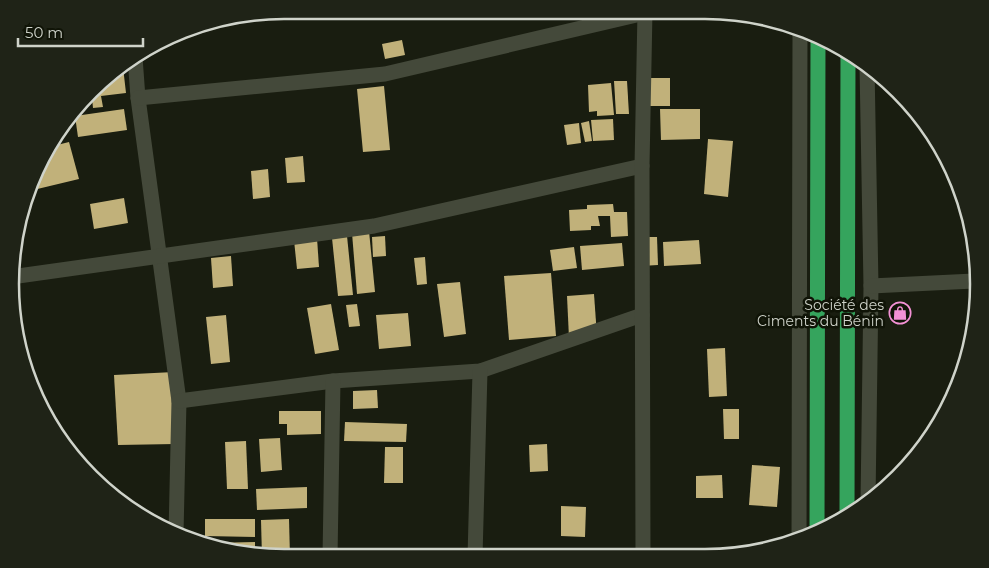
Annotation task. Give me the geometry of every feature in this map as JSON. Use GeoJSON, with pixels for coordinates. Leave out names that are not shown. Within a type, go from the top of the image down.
{"type":"FeatureCollection","features":[{"type":"Feature","properties":{"kind":"highway"},"geometry":{"type":"LineString","coordinates":[[817,524],[818,44]]}},
{"type":"Feature","properties":{"kind":"highway"},"geometry":{"type":"LineString","coordinates":[[847,508],[848,60]]}},
{"type":"Feature","properties":{"kind":"street"},"geometry":{"type":"LineString","coordinates":[[138,98],[385,74],[616,19]]}},
{"type":"Feature","properties":{"kind":"street"},"geometry":{"type":"LineString","coordinates":[[643,549],[642,166],[645,19]]}},
{"type":"Feature","properties":{"kind":"street"},"geometry":{"type":"LineString","coordinates":[[799,532],[800,37]]}},
{"type":"Feature","properties":{"kind":"street"},"geometry":{"type":"LineString","coordinates":[[136,64],[138,98],[179,401],[176,526]]}},
{"type":"Feature","properties":{"kind":"street"},"geometry":{"type":"LineString","coordinates":[[867,75],[871,286],[868,492]]}},
{"type":"Feature","properties":{"kind":"street"},"geometry":{"type":"LineString","coordinates":[[19,276],[374,226],[642,166]]}},
{"type":"Feature","properties":{"kind":"street"},"geometry":{"type":"LineString","coordinates":[[871,286],[970,281]]}},
{"type":"Feature","properties":{"kind":"street"},"geometry":{"type":"LineString","coordinates":[[179,401],[333,381],[480,371],[642,315]]}},
{"type":"Feature","properties":{"kind":"street"},"geometry":{"type":"LineString","coordinates":[[475,549],[480,371]]}},
{"type":"Feature","properties":{"kind":"street"},"geometry":{"type":"LineString","coordinates":[[330,549],[333,381]]}},
{"type":"Feature","properties":{"kind":"building"},"geometry":{"type":"Polygon","coordinates":[[[599,19],[609,19],[599,24],[599,19]]]}},
{"type":"Feature","properties":{"kind":"building"},"geometry":{"type":"Polygon","coordinates":[[[402,40],[405,55],[385,59],[382,44],[402,40]]]}},
{"type":"Feature","properties":{"kind":"building"},"geometry":{"type":"Polygon","coordinates":[[[124,73],[126,93],[101,96],[103,107],[93,108],[92,100],[96,96],[124,73]]]}},
{"type":"Feature","properties":{"kind":"building"},"geometry":{"type":"Polygon","coordinates":[[[647,78],[670,78],[670,106],[646,106],[647,78]]]}},
{"type":"Feature","properties":{"kind":"building"},"geometry":{"type":"Polygon","coordinates":[[[614,81],[627,81],[629,114],[616,114],[614,81]]]}},
{"type":"Feature","properties":{"kind":"building"},"geometry":{"type":"Polygon","coordinates":[[[611,83],[614,115],[597,116],[597,111],[589,112],[588,85],[611,83]]]}},
{"type":"Feature","properties":{"kind":"building"},"geometry":{"type":"Polygon","coordinates":[[[384,86],[390,150],[363,152],[357,89],[384,86]]]}},
{"type":"Feature","properties":{"kind":"building"},"geometry":{"type":"Polygon","coordinates":[[[124,109],[127,130],[78,137],[76,121],[80,115],[124,109]]]}},
{"type":"Feature","properties":{"kind":"building"},"geometry":{"type":"Polygon","coordinates":[[[660,109],[700,109],[700,139],[661,140],[660,109]]]}},
{"type":"Feature","properties":{"kind":"building"},"geometry":{"type":"Polygon","coordinates":[[[613,119],[614,140],[593,141],[591,120],[613,119]]]}},
{"type":"Feature","properties":{"kind":"building"},"geometry":{"type":"Polygon","coordinates":[[[589,121],[592,141],[585,142],[581,123],[589,121]]]}},
{"type":"Feature","properties":{"kind":"building"},"geometry":{"type":"Polygon","coordinates":[[[579,123],[581,143],[567,145],[564,125],[579,123]]]}},
{"type":"Feature","properties":{"kind":"building"},"geometry":{"type":"Polygon","coordinates":[[[708,139],[733,141],[728,197],[704,194],[708,139]]]}},
{"type":"Feature","properties":{"kind":"building"},"geometry":{"type":"Polygon","coordinates":[[[69,142],[79,179],[36,189],[46,167],[58,145],[69,142]]]}},
{"type":"Feature","properties":{"kind":"building"},"geometry":{"type":"Polygon","coordinates":[[[303,156],[305,182],[287,183],[285,158],[303,156]]]}},
{"type":"Feature","properties":{"kind":"building"},"geometry":{"type":"Polygon","coordinates":[[[268,169],[270,197],[253,199],[251,171],[268,169]]]}},
{"type":"Feature","properties":{"kind":"building"},"geometry":{"type":"Polygon","coordinates":[[[124,198],[128,223],[94,229],[90,204],[124,198]]]}},
{"type":"Feature","properties":{"kind":"building"},"geometry":{"type":"Polygon","coordinates":[[[613,204],[614,212],[627,212],[628,236],[611,237],[610,216],[598,216],[600,226],[591,226],[591,230],[570,231],[569,210],[587,209],[587,205],[613,204]]]}},
{"type":"Feature","properties":{"kind":"building"},"geometry":{"type":"Polygon","coordinates":[[[369,231],[375,292],[357,294],[352,233],[369,231]]]}},
{"type":"Feature","properties":{"kind":"building"},"geometry":{"type":"Polygon","coordinates":[[[347,236],[353,295],[338,296],[332,238],[347,236]]]}},
{"type":"Feature","properties":{"kind":"building"},"geometry":{"type":"Polygon","coordinates":[[[385,236],[386,256],[373,257],[372,237],[385,236]]]}},
{"type":"Feature","properties":{"kind":"building"},"geometry":{"type":"Polygon","coordinates":[[[640,237],[657,237],[658,265],[641,266],[640,237]]]}},
{"type":"Feature","properties":{"kind":"building"},"geometry":{"type":"Polygon","coordinates":[[[317,238],[319,267],[297,269],[294,240],[317,238]]]}},
{"type":"Feature","properties":{"kind":"building"},"geometry":{"type":"Polygon","coordinates":[[[699,240],[701,264],[664,266],[663,242],[699,240]]]}},
{"type":"Feature","properties":{"kind":"building"},"geometry":{"type":"Polygon","coordinates":[[[622,243],[624,266],[582,270],[580,246],[622,243]]]}},
{"type":"Feature","properties":{"kind":"building"},"geometry":{"type":"Polygon","coordinates":[[[574,247],[577,268],[553,271],[550,250],[574,247]]]}},
{"type":"Feature","properties":{"kind":"building"},"geometry":{"type":"Polygon","coordinates":[[[231,256],[233,286],[213,288],[211,258],[231,256]]]}},
{"type":"Feature","properties":{"kind":"building"},"geometry":{"type":"Polygon","coordinates":[[[425,257],[427,284],[417,285],[414,258],[425,257]]]}},
{"type":"Feature","properties":{"kind":"building"},"geometry":{"type":"Polygon","coordinates":[[[551,273],[556,336],[509,340],[504,276],[551,273]]]}},
{"type":"Feature","properties":{"kind":"building"},"geometry":{"type":"Polygon","coordinates":[[[460,282],[466,334],[444,337],[437,284],[460,282]]]}},
{"type":"Feature","properties":{"kind":"building"},"geometry":{"type":"Polygon","coordinates":[[[594,294],[597,336],[569,338],[567,296],[594,294]]]}},
{"type":"Feature","properties":{"kind":"building"},"geometry":{"type":"Polygon","coordinates":[[[331,304],[339,350],[315,354],[307,308],[331,304]]]}},
{"type":"Feature","properties":{"kind":"building"},"geometry":{"type":"Polygon","coordinates":[[[357,304],[360,326],[349,327],[346,305],[357,304]]]}},
{"type":"Feature","properties":{"kind":"building"},"geometry":{"type":"Polygon","coordinates":[[[408,313],[411,346],[379,349],[376,315],[408,313]]]}},
{"type":"Feature","properties":{"kind":"building"},"geometry":{"type":"Polygon","coordinates":[[[226,315],[230,362],[211,364],[206,317],[226,315]]]}},
{"type":"Feature","properties":{"kind":"building"},"geometry":{"type":"Polygon","coordinates":[[[725,348],[727,396],[709,397],[707,349],[725,348]]]}},
{"type":"Feature","properties":{"kind":"building"},"geometry":{"type":"Polygon","coordinates":[[[174,372],[175,444],[118,445],[114,375],[174,372]]]}},
{"type":"Feature","properties":{"kind":"building"},"geometry":{"type":"Polygon","coordinates":[[[377,390],[378,408],[353,409],[353,391],[377,390]]]}},
{"type":"Feature","properties":{"kind":"building"},"geometry":{"type":"Polygon","coordinates":[[[723,409],[739,409],[739,439],[724,439],[723,409]]]}},
{"type":"Feature","properties":{"kind":"building"},"geometry":{"type":"Polygon","coordinates":[[[279,411],[321,411],[321,434],[287,435],[287,424],[279,424],[279,411]]]}},
{"type":"Feature","properties":{"kind":"building"},"geometry":{"type":"Polygon","coordinates":[[[345,422],[407,424],[406,442],[344,441],[345,422]]]}},
{"type":"Feature","properties":{"kind":"building"},"geometry":{"type":"Polygon","coordinates":[[[280,438],[282,470],[261,472],[259,439],[280,438]]]}},
{"type":"Feature","properties":{"kind":"building"},"geometry":{"type":"Polygon","coordinates":[[[246,441],[248,489],[227,489],[225,442],[246,441]]]}},
{"type":"Feature","properties":{"kind":"building"},"geometry":{"type":"Polygon","coordinates":[[[547,444],[548,471],[530,472],[529,445],[547,444]]]}},
{"type":"Feature","properties":{"kind":"building"},"geometry":{"type":"Polygon","coordinates":[[[385,447],[403,447],[403,483],[384,483],[385,447]]]}},
{"type":"Feature","properties":{"kind":"building"},"geometry":{"type":"Polygon","coordinates":[[[752,465],[780,467],[777,507],[749,505],[752,465]]]}},
{"type":"Feature","properties":{"kind":"building"},"geometry":{"type":"Polygon","coordinates":[[[722,475],[723,498],[696,498],[696,476],[722,475]]]}},
{"type":"Feature","properties":{"kind":"building"},"geometry":{"type":"Polygon","coordinates":[[[307,487],[307,508],[257,510],[256,489],[307,487]]]}},
{"type":"Feature","properties":{"kind":"building"},"geometry":{"type":"Polygon","coordinates":[[[561,506],[586,507],[585,537],[561,536],[561,506]]]}},
{"type":"Feature","properties":{"kind":"building"},"geometry":{"type":"Polygon","coordinates":[[[205,519],[255,519],[255,537],[205,536],[205,519]]]}},
{"type":"Feature","properties":{"kind":"building"},"geometry":{"type":"Polygon","coordinates":[[[289,519],[290,549],[262,548],[261,520],[289,519]]]}},
{"type":"Feature","properties":{"kind":"building"},"geometry":{"type":"Polygon","coordinates":[[[255,542],[255,548],[249,547],[226,543],[255,542]]]}},
{"type":"Feature","properties":{"kind":"place","name":"Société des Ciments du Bénin"},"geometry":{"type":"Point","coordinates":[900,313]}}]}
